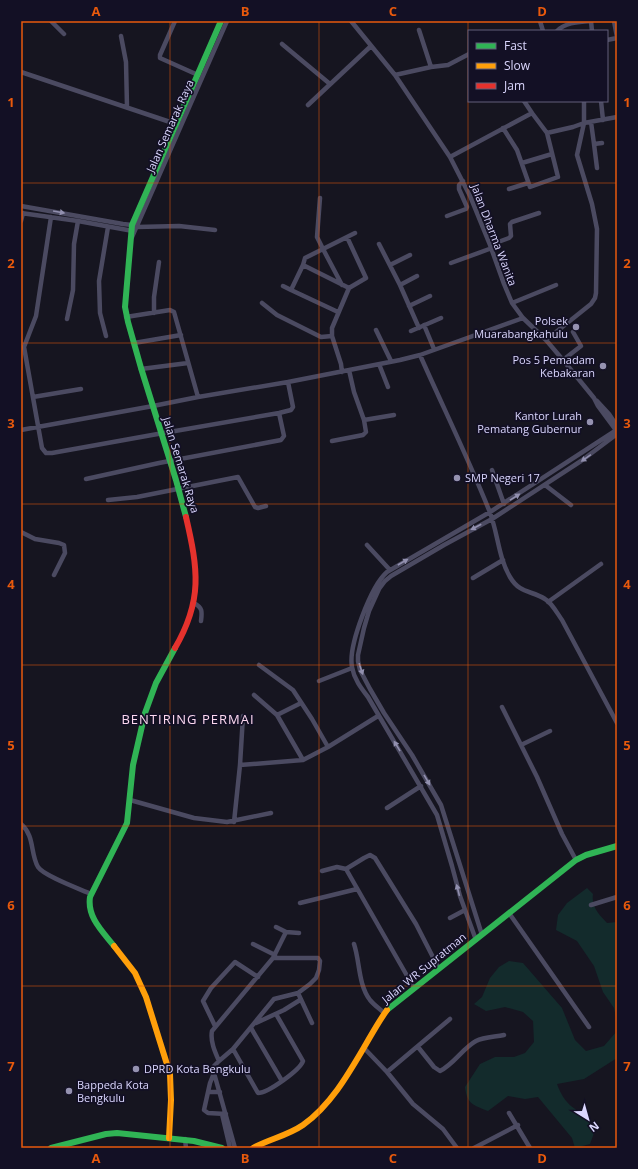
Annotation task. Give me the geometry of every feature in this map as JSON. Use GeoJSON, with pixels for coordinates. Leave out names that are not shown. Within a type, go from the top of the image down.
{"type":"FeatureCollection","features":[{"type":"Feature","properties":{"kind":"main road","name":"Jalan Semarak Raya"},"geometry":{"type":"LineString","coordinates":[[169,1138],[171,1100],[170,1074],[160,1037],[139,979],[93,919],[89,902],[91,894],[122,833],[129,812],[132,772],[137,743],[153,690],[188,625],[194,603],[196,588],[194,552],[180,488],[141,369],[126,317],[125,298],[133,231],[179,125],[221,21]]}},
{"type":"Feature","properties":{"kind":"main road","name":"Jalan WR Supratman"},"geometry":{"type":"LineString","coordinates":[[253,1148],[292,1132],[308,1121],[339,1086],[364,1048],[376,1024],[384,1013],[414,988],[576,860],[586,855],[617,846]]}},
{"type":"Feature","properties":{"kind":"main road"},"geometry":{"type":"LineString","coordinates":[[51,1148],[117,1132],[185,1139],[222,1148]]}},
{"type":"Feature","properties":{"kind":"street"},"geometry":{"type":"LineString","coordinates":[[51,21],[64,34]]}},
{"type":"Feature","properties":{"kind":"street"},"geometry":{"type":"LineString","coordinates":[[175,21],[160,58],[198,75]]}},
{"type":"Feature","properties":{"kind":"street","name":"Jalan Semarak Raya"},"geometry":{"type":"LineString","coordinates":[[179,125],[227,21]]}},
{"type":"Feature","properties":{"kind":"street","name":"Jalan Dharma Wanita"},"geometry":{"type":"LineString","coordinates":[[351,21],[395,76],[450,157],[463,181],[491,246],[512,303],[524,318],[546,340],[597,401],[598,406],[616,430]]}},
{"type":"Feature","properties":{"kind":"street"},"geometry":{"type":"LineString","coordinates":[[558,30],[571,22],[591,21]]}},
{"type":"Feature","properties":{"kind":"street"},"geometry":{"type":"LineString","coordinates":[[614,21],[617,38]]}},
{"type":"Feature","properties":{"kind":"street"},"geometry":{"type":"LineString","coordinates":[[419,30],[430,67]]}},
{"type":"Feature","properties":{"kind":"street"},"geometry":{"type":"LineString","coordinates":[[121,36],[126,62],[127,107]]}},
{"type":"Feature","properties":{"kind":"street"},"geometry":{"type":"LineString","coordinates":[[282,44],[330,84]]}},
{"type":"Feature","properties":{"kind":"street"},"geometry":{"type":"LineString","coordinates":[[308,105],[371,46]]}},
{"type":"Feature","properties":{"kind":"street"},"geometry":{"type":"LineString","coordinates":[[395,76],[430,67],[448,65],[468,55]]}},
{"type":"Feature","properties":{"kind":"street"},"geometry":{"type":"LineString","coordinates":[[21,72],[179,125]]}},
{"type":"Feature","properties":{"kind":"street"},"geometry":{"type":"LineString","coordinates":[[503,128],[517,150],[530,187],[558,177],[547,133],[525,102]]}},
{"type":"Feature","properties":{"kind":"street"},"geometry":{"type":"LineString","coordinates":[[546,340],[591,304],[596,293],[597,229],[592,204],[577,155],[584,123],[584,102]]}},
{"type":"Feature","properties":{"kind":"street"},"geometry":{"type":"LineString","coordinates":[[601,102],[603,120]]}},
{"type":"Feature","properties":{"kind":"street"},"geometry":{"type":"LineString","coordinates":[[450,157],[532,114]]}},
{"type":"Feature","properties":{"kind":"street"},"geometry":{"type":"LineString","coordinates":[[547,133],[584,123],[617,117]]}},
{"type":"Feature","properties":{"kind":"street"},"geometry":{"type":"LineString","coordinates":[[591,122],[597,168]]}},
{"type":"Feature","properties":{"kind":"street"},"geometry":{"type":"LineString","coordinates":[[594,144],[602,143]]}},
{"type":"Feature","properties":{"kind":"street"},"geometry":{"type":"LineString","coordinates":[[522,163],[552,154]]}},
{"type":"Feature","properties":{"kind":"street"},"geometry":{"type":"LineString","coordinates":[[447,216],[467,208],[459,189],[459,185],[463,181]]}},
{"type":"Feature","properties":{"kind":"street"},"geometry":{"type":"LineString","coordinates":[[509,189],[528,182]]}},
{"type":"Feature","properties":{"kind":"street"},"geometry":{"type":"LineString","coordinates":[[320,198],[316,237],[342,285]]}},
{"type":"Feature","properties":{"kind":"street"},"geometry":{"type":"LineString","coordinates":[[21,206],[123,224],[133,231]]}},
{"type":"Feature","properties":{"kind":"street"},"geometry":{"type":"LineString","coordinates":[[21,221],[22,213],[133,231],[179,226],[214,230]]}},
{"type":"Feature","properties":{"kind":"street"},"geometry":{"type":"LineString","coordinates":[[451,263],[509,238],[511,236],[510,226],[512,222],[539,213]]}},
{"type":"Feature","properties":{"kind":"street"},"geometry":{"type":"LineString","coordinates":[[51,217],[36,316],[24,347],[42,448],[46,453],[279,413],[292,409],[288,382]]}},
{"type":"Feature","properties":{"kind":"street"},"geometry":{"type":"LineString","coordinates":[[67,319],[73,290],[74,244],[78,221]]}},
{"type":"Feature","properties":{"kind":"street"},"geometry":{"type":"LineString","coordinates":[[106,336],[100,313],[99,281],[105,235],[108,227]]}},
{"type":"Feature","properties":{"kind":"street"},"geometry":{"type":"LineString","coordinates":[[291,290],[306,258],[355,232]]}},
{"type":"Feature","properties":{"kind":"street"},"geometry":{"type":"LineString","coordinates":[[332,441],[364,435],[366,429],[354,392],[341,364],[332,336],[332,328],[349,288],[366,278],[347,237]]}},
{"type":"Feature","properties":{"kind":"street"},"geometry":{"type":"LineString","coordinates":[[379,244],[400,285],[418,328]]}},
{"type":"Feature","properties":{"kind":"street"},"geometry":{"type":"LineString","coordinates":[[390,265],[410,255]]}},
{"type":"Feature","properties":{"kind":"street"},"geometry":{"type":"LineString","coordinates":[[154,313],[154,298],[159,262]]}},
{"type":"Feature","properties":{"kind":"street"},"geometry":{"type":"LineString","coordinates":[[303,265],[349,288]]}},
{"type":"Feature","properties":{"kind":"street"},"geometry":{"type":"LineString","coordinates":[[400,285],[417,276]]}},
{"type":"Feature","properties":{"kind":"street"},"geometry":{"type":"LineString","coordinates":[[512,303],[556,285]]}},
{"type":"Feature","properties":{"kind":"street"},"geometry":{"type":"LineString","coordinates":[[283,286],[338,312]]}},
{"type":"Feature","properties":{"kind":"street"},"geometry":{"type":"LineString","coordinates":[[409,306],[430,296]]}},
{"type":"Feature","properties":{"kind":"street"},"geometry":{"type":"LineString","coordinates":[[262,303],[276,315],[321,337],[332,336]]}},
{"type":"Feature","properties":{"kind":"street"},"geometry":{"type":"LineString","coordinates":[[126,317],[170,310],[173,311],[198,397]]}},
{"type":"Feature","properties":{"kind":"street"},"geometry":{"type":"LineString","coordinates":[[411,331],[441,318]]}},
{"type":"Feature","properties":{"kind":"street"},"geometry":{"type":"LineString","coordinates":[[21,430],[391,362],[420,355],[524,318]]}},
{"type":"Feature","properties":{"kind":"street"},"geometry":{"type":"LineString","coordinates":[[424,325],[434,350]]}},
{"type":"Feature","properties":{"kind":"street"},"geometry":{"type":"LineString","coordinates":[[376,330],[391,362]]}},
{"type":"Feature","properties":{"kind":"street"},"geometry":{"type":"LineString","coordinates":[[563,360],[581,346],[573,332]]}},
{"type":"Feature","properties":{"kind":"street"},"geometry":{"type":"LineString","coordinates":[[134,343],[181,335]]}},
{"type":"Feature","properties":{"kind":"street"},"geometry":{"type":"LineString","coordinates":[[420,355],[490,512],[503,560],[510,576],[515,584],[521,589],[544,598],[562,620],[617,723]]}},
{"type":"Feature","properties":{"kind":"street"},"geometry":{"type":"LineString","coordinates":[[141,369],[188,363]]}},
{"type":"Feature","properties":{"kind":"street"},"geometry":{"type":"LineString","coordinates":[[379,364],[388,387]]}},
{"type":"Feature","properties":{"kind":"street"},"geometry":{"type":"LineString","coordinates":[[33,397],[81,389]]}},
{"type":"Feature","properties":{"kind":"street"},"geometry":{"type":"LineString","coordinates":[[86,479],[282,440],[284,436],[279,413]]}},
{"type":"Feature","properties":{"kind":"street"},"geometry":{"type":"LineString","coordinates":[[364,420],[394,415]]}},
{"type":"Feature","properties":{"kind":"street"},"geometry":{"type":"LineString","coordinates":[[482,935],[443,810],[412,755],[384,713],[360,670],[358,655],[364,628],[369,611],[379,589],[385,581],[412,563],[492,519],[545,485],[597,450],[616,430]]}},
{"type":"Feature","properties":{"kind":"street"},"geometry":{"type":"LineString","coordinates":[[476,940],[465,910],[437,815],[368,697],[358,684],[352,668],[352,656],[359,627],[370,596],[379,580],[390,570],[504,504],[616,430]]}},
{"type":"Feature","properties":{"kind":"street"},"geometry":{"type":"LineString","coordinates":[[492,470],[504,504]]}},
{"type":"Feature","properties":{"kind":"street"},"geometry":{"type":"LineString","coordinates":[[108,500],[137,497],[238,477],[255,507],[258,508],[266,506]]}},
{"type":"Feature","properties":{"kind":"street"},"geometry":{"type":"LineString","coordinates":[[545,485],[571,505]]}},
{"type":"Feature","properties":{"kind":"street"},"geometry":{"type":"LineString","coordinates":[[21,532],[35,539],[59,543],[64,546],[65,553],[54,575]]}},
{"type":"Feature","properties":{"kind":"street"},"geometry":{"type":"LineString","coordinates":[[368,545],[390,570]]}},
{"type":"Feature","properties":{"kind":"street"},"geometry":{"type":"LineString","coordinates":[[473,578],[503,560]]}},
{"type":"Feature","properties":{"kind":"street"},"geometry":{"type":"LineString","coordinates":[[548,602],[601,564]]}},
{"type":"Feature","properties":{"kind":"street"},"geometry":{"type":"LineString","coordinates":[[194,603],[200,606],[202,610],[201,621]]}},
{"type":"Feature","properties":{"kind":"street"},"geometry":{"type":"LineString","coordinates":[[352,656],[358,655]]}},
{"type":"Feature","properties":{"kind":"street"},"geometry":{"type":"LineString","coordinates":[[260,665],[292,690],[328,747]]}},
{"type":"Feature","properties":{"kind":"street"},"geometry":{"type":"LineString","coordinates":[[319,681],[352,668]]}},
{"type":"Feature","properties":{"kind":"street"},"geometry":{"type":"LineString","coordinates":[[254,695],[277,715],[303,760]]}},
{"type":"Feature","properties":{"kind":"street"},"geometry":{"type":"LineString","coordinates":[[277,715],[301,703]]}},
{"type":"Feature","properties":{"kind":"street"},"geometry":{"type":"LineString","coordinates":[[502,707],[576,860]]}},
{"type":"Feature","properties":{"kind":"street"},"geometry":{"type":"LineString","coordinates":[[234,822],[240,765],[242,716]]}},
{"type":"Feature","properties":{"kind":"street"},"geometry":{"type":"LineString","coordinates":[[240,765],[303,760],[328,747],[378,716]]}},
{"type":"Feature","properties":{"kind":"street"},"geometry":{"type":"LineString","coordinates":[[521,745],[550,731]]}},
{"type":"Feature","properties":{"kind":"street"},"geometry":{"type":"LineString","coordinates":[[405,760],[412,755]]}},
{"type":"Feature","properties":{"kind":"street"},"geometry":{"type":"LineString","coordinates":[[387,808],[421,786]]}},
{"type":"Feature","properties":{"kind":"street"},"geometry":{"type":"LineString","coordinates":[[130,800],[194,818],[227,822],[234,822],[271,813]]}},
{"type":"Feature","properties":{"kind":"street"},"geometry":{"type":"LineString","coordinates":[[21,824],[25,827],[30,836],[38,867],[45,874],[91,894]]}},
{"type":"Feature","properties":{"kind":"street"},"geometry":{"type":"LineString","coordinates":[[322,870],[337,868],[346,869],[370,855],[375,858],[416,924],[439,968]]}},
{"type":"Feature","properties":{"kind":"street"},"geometry":{"type":"LineString","coordinates":[[346,869],[414,988]]}},
{"type":"Feature","properties":{"kind":"street"},"geometry":{"type":"LineString","coordinates":[[300,903],[357,889]]}},
{"type":"Feature","properties":{"kind":"street"},"geometry":{"type":"LineString","coordinates":[[591,905],[617,897]]}},
{"type":"Feature","properties":{"kind":"street"},"geometry":{"type":"LineString","coordinates":[[450,918],[465,910]]}},
{"type":"Feature","properties":{"kind":"street"},"geometry":{"type":"LineString","coordinates":[[509,913],[589,1027]]}},
{"type":"Feature","properties":{"kind":"street"},"geometry":{"type":"LineString","coordinates":[[276,927],[286,932],[299,933]]}},
{"type":"Feature","properties":{"kind":"street"},"geometry":{"type":"LineString","coordinates":[[219,1060],[215,1052],[211,1034],[215,1026],[274,957],[286,932]]}},
{"type":"Feature","properties":{"kind":"street"},"geometry":{"type":"LineString","coordinates":[[230,1148],[220,1092],[214,1073],[214,1066],[233,1049],[274,999],[298,993],[316,978],[319,970],[320,961],[316,957],[274,957],[253,944]]}},
{"type":"Feature","properties":{"kind":"street"},"geometry":{"type":"LineString","coordinates":[[354,944],[361,976],[368,996],[371,1001],[384,1013]]}},
{"type":"Feature","properties":{"kind":"street"},"geometry":{"type":"LineString","coordinates":[[215,1026],[203,1001],[211,988],[235,962],[258,977]]}},
{"type":"Feature","properties":{"kind":"street"},"geometry":{"type":"LineString","coordinates":[[298,993],[312,1024]]}},
{"type":"Feature","properties":{"kind":"street"},"geometry":{"type":"LineString","coordinates":[[253,1026],[300,1000]]}},
{"type":"Feature","properties":{"kind":"street"},"geometry":{"type":"LineString","coordinates":[[233,1049],[258,1093],[264,1093],[300,1067],[303,1061],[276,1014]]}},
{"type":"Feature","properties":{"kind":"street"},"geometry":{"type":"LineString","coordinates":[[387,1072],[450,1019]]}},
{"type":"Feature","properties":{"kind":"street"},"geometry":{"type":"LineString","coordinates":[[253,1026],[282,1081]]}},
{"type":"Feature","properties":{"kind":"street"},"geometry":{"type":"LineString","coordinates":[[418,1047],[440,1071],[476,1041],[504,1035]]}},
{"type":"Feature","properties":{"kind":"street"},"geometry":{"type":"LineString","coordinates":[[364,1048],[387,1072],[413,1104],[443,1130],[457,1148]]}},
{"type":"Feature","properties":{"kind":"street"},"geometry":{"type":"LineString","coordinates":[[214,1073],[204,1110],[208,1113],[224,1114]]}},
{"type":"Feature","properties":{"kind":"street"},"geometry":{"type":"LineString","coordinates":[[208,1092],[220,1092]]}},
{"type":"Feature","properties":{"kind":"street"},"geometry":{"type":"LineString","coordinates":[[509,1113],[518,1125],[530,1148]]}},
{"type":"Feature","properties":{"kind":"street"},"geometry":{"type":"LineString","coordinates":[[224,1114],[235,1148]]}},
{"type":"Feature","properties":{"kind":"street"},"geometry":{"type":"LineString","coordinates":[[474,1148],[518,1125]]}},
{"type":"Feature","properties":{"kind":"street"},"geometry":{"type":"LineString","coordinates":[[185,1139],[186,1148]]}},
{"type":"Feature","properties":{"kind":"green space"},"geometry":{"type":"Polygon","coordinates":[[[587,888],[593,894],[594,907],[607,923],[617,922],[617,1023],[614,1008],[603,992],[594,966],[577,941],[556,930],[558,915],[567,903],[587,888]]]}},
{"type":"Feature","properties":{"kind":"green space"},"geometry":{"type":"Polygon","coordinates":[[[509,961],[523,963],[562,1008],[575,1040],[586,1051],[604,1046],[617,1031],[617,1058],[584,1079],[557,1084],[569,1104],[590,1118],[594,1133],[590,1144],[575,1148],[572,1138],[538,1097],[525,1099],[508,1096],[488,1111],[472,1103],[467,1097],[465,1087],[480,1064],[495,1057],[514,1057],[525,1053],[534,1042],[533,1021],[523,1012],[505,1007],[486,1011],[474,1004],[482,997],[490,978],[499,967],[509,961]]]}},
{"type":"Feature","properties":{"kind":"traffic: fast"},"geometry":{"type":"LineString","coordinates":[[186,517],[141,368],[125,307],[132,225],[221,21]]}},
{"type":"Feature","properties":{"kind":"traffic: fast"},"geometry":{"type":"LineString","coordinates":[[114,946],[100,929],[93,917],[90,897],[127,823],[133,765],[145,713],[156,683],[175,648]]}},
{"type":"Feature","properties":{"kind":"traffic: fast"},"geometry":{"type":"LineString","coordinates":[[387,1010],[576,860],[586,855],[617,846]]}},
{"type":"Feature","properties":{"kind":"traffic: fast"},"geometry":{"type":"LineString","coordinates":[[51,1148],[106,1134],[117,1133],[194,1141],[222,1148]]}},
{"type":"Feature","properties":{"kind":"traffic: slow"},"geometry":{"type":"LineString","coordinates":[[114,946],[135,973],[146,997],[170,1074],[171,1100],[169,1138]]}},
{"type":"Feature","properties":{"kind":"traffic: slow"},"geometry":{"type":"LineString","coordinates":[[253,1148],[297,1129],[322,1108],[339,1088],[387,1010]]}},
{"type":"Feature","properties":{"kind":"traffic: jam"},"geometry":{"type":"LineString","coordinates":[[175,648],[190,615],[196,584],[193,553],[186,517]]}},
{"type":"Feature","properties":{"kind":"place","name":"Polsek Muarabangkahulu"},"geometry":{"type":"Point","coordinates":[576,327]}},
{"type":"Feature","properties":{"kind":"place","name":"Pos 5 Pemadam Kebakaran"},"geometry":{"type":"Point","coordinates":[603,366]}},
{"type":"Feature","properties":{"kind":"place","name":"Kantor Lurah Pematang Gubernur"},"geometry":{"type":"Point","coordinates":[590,422]}},
{"type":"Feature","properties":{"kind":"place","name":"SMP Negeri 17"},"geometry":{"type":"Point","coordinates":[457,478]}},
{"type":"Feature","properties":{"kind":"place","name":"DPRD Kota Bengkulu"},"geometry":{"type":"Point","coordinates":[136,1069]}},
{"type":"Feature","properties":{"kind":"place","name":"Bappeda Kota Bengkulu"},"geometry":{"type":"Point","coordinates":[69,1091]}},
{"type":"Feature","properties":{"kind":"district","name":"BENTIRING PERMAI"},"geometry":{"type":"Point","coordinates":[188,719]}}]}
